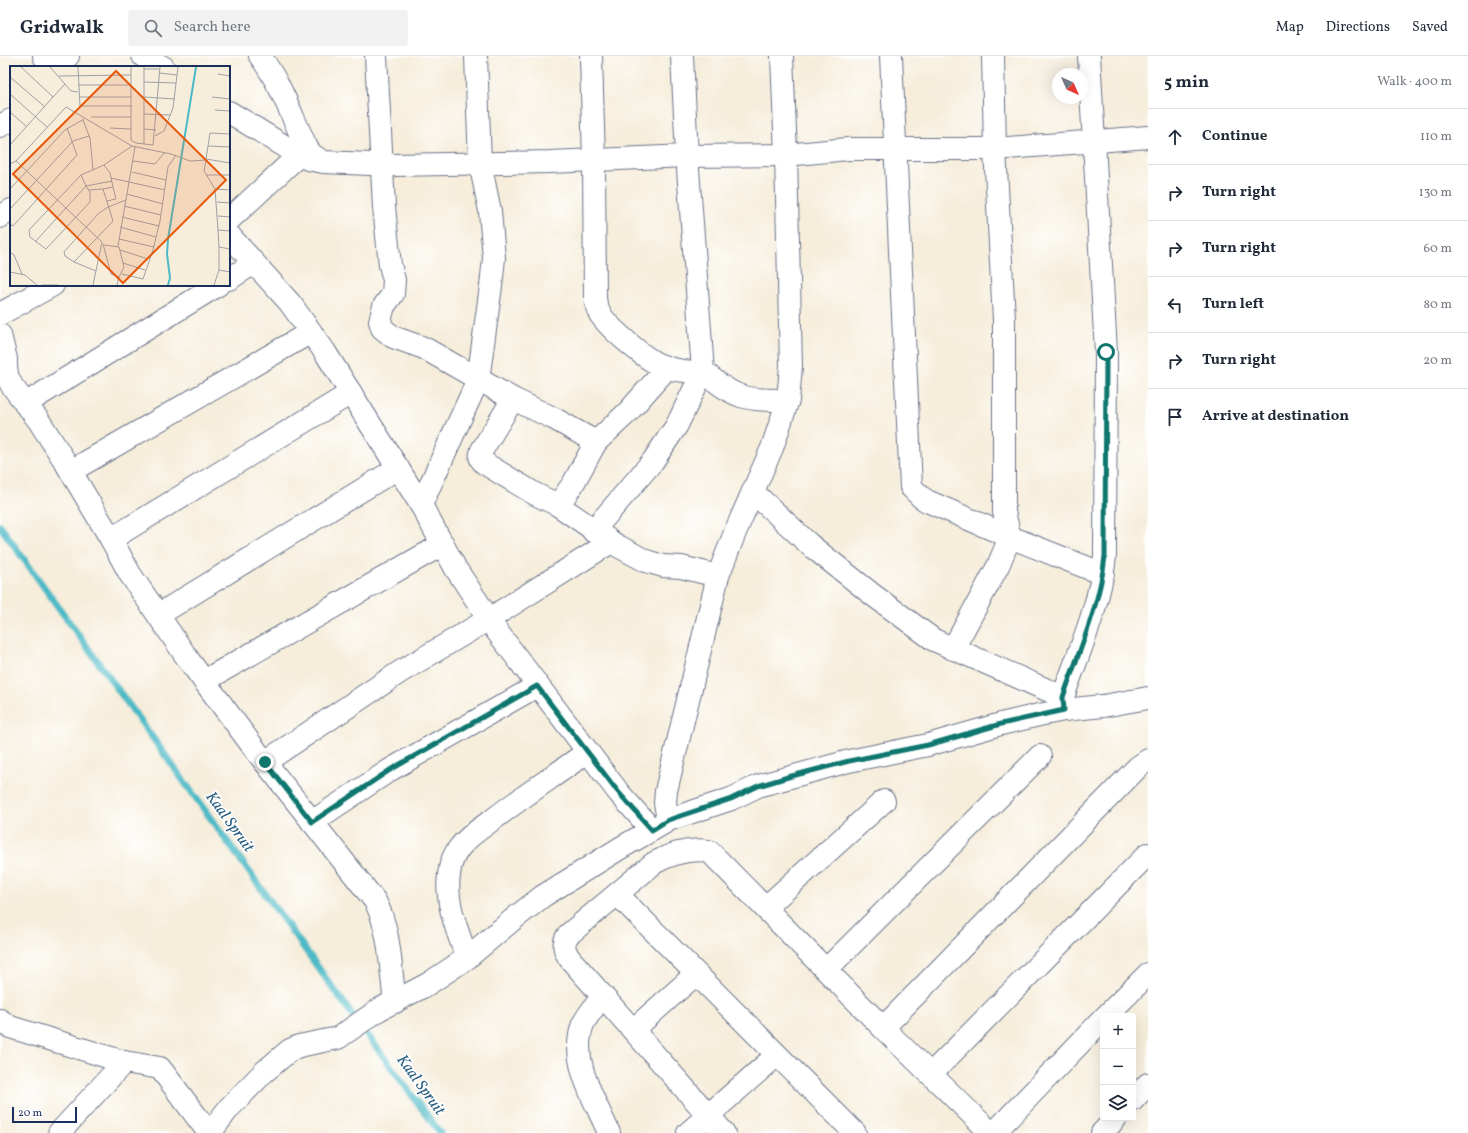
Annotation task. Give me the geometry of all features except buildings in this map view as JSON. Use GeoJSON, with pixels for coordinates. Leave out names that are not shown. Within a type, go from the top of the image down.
{"type":"FeatureCollection","features":[{"type":"Feature","properties":{"kind":"street"},"geometry":{"type":"LineString","coordinates":[[44,56],[49,66]]}},
{"type":"Feature","properties":{"kind":"street"},"geometry":{"type":"LineString","coordinates":[[52,66],[68,56]]}},
{"type":"Feature","properties":{"kind":"street"},"geometry":{"type":"LineString","coordinates":[[143,56],[161,66]]}},
{"type":"Feature","properties":{"kind":"street"},"geometry":{"type":"LineString","coordinates":[[260,56],[272,72],[281,88],[307,148],[311,154],[323,162]]}},
{"type":"Feature","properties":{"kind":"street"},"geometry":{"type":"LineString","coordinates":[[376,56],[384,207],[394,287],[393,294],[384,306],[380,321],[382,328],[393,337],[424,348],[478,380],[553,418],[596,442]]}},
{"type":"Feature","properties":{"kind":"street"},"geometry":{"type":"LineString","coordinates":[[421,505],[478,380],[491,286],[494,258],[490,211],[480,164],[476,56]]}},
{"type":"Feature","properties":{"kind":"street"},"geometry":{"type":"LineString","coordinates":[[591,56],[596,306],[603,318],[634,348],[650,360],[667,368],[703,371],[732,393],[742,397],[756,400],[788,400]]}},
{"type":"Feature","properties":{"kind":"street"},"geometry":{"type":"LineString","coordinates":[[265,762],[400,672],[489,619],[602,536],[677,425],[703,371],[687,156],[682,56]]}},
{"type":"Feature","properties":{"kind":"street"},"geometry":{"type":"LineString","coordinates":[[660,825],[666,810],[666,791],[718,576],[772,448],[788,400],[791,366],[782,56]]}},
{"type":"Feature","properties":{"kind":"street"},"geometry":{"type":"LineString","coordinates":[[891,56],[911,487],[927,501],[1010,537],[1103,574]]}},
{"type":"Feature","properties":{"kind":"street"},"geometry":{"type":"LineString","coordinates":[[953,649],[998,566],[1010,537],[1004,512],[1004,320],[995,149],[993,56]]}},
{"type":"Feature","properties":{"kind":"street"},"geometry":{"type":"LineString","coordinates":[[1063,703],[1099,594],[1105,556],[1106,352],[1089,56]]}},
{"type":"Feature","properties":{"kind":"street"},"geometry":{"type":"LineString","coordinates":[[230,113],[298,155],[308,159],[323,162],[382,166],[594,161],[687,156],[786,155],[848,149],[995,149],[1148,137]]}},
{"type":"Feature","properties":{"kind":"street"},"geometry":{"type":"LineString","coordinates":[[0,126],[10,121]]}},
{"type":"Feature","properties":{"kind":"street"},"geometry":{"type":"LineString","coordinates":[[230,219],[298,155]]}},
{"type":"Feature","properties":{"kind":"street"},"geometry":{"type":"LineString","coordinates":[[0,217],[10,211]]}},
{"type":"Feature","properties":{"kind":"street"},"geometry":{"type":"LineString","coordinates":[[230,236],[290,303],[311,332],[421,505],[456,568],[496,630],[619,793],[660,825]]}},
{"type":"Feature","properties":{"kind":"street"},"geometry":{"type":"LineString","coordinates":[[230,277],[254,263]]}},
{"type":"Feature","properties":{"kind":"street"},"geometry":{"type":"LineString","coordinates":[[0,314],[51,286]]}},
{"type":"Feature","properties":{"kind":"street"},"geometry":{"type":"LineString","coordinates":[[25,404],[216,286]]}},
{"type":"Feature","properties":{"kind":"street"},"geometry":{"type":"LineString","coordinates":[[71,471],[311,332]]}},
{"type":"Feature","properties":{"kind":"street"},"geometry":{"type":"LineString","coordinates":[[0,335],[6,359],[8,378],[12,386],[39,421],[71,471],[130,574],[204,681],[265,762],[375,901],[382,914],[387,935],[387,1005]]}},
{"type":"Feature","properties":{"kind":"street"},"geometry":{"type":"LineString","coordinates":[[558,506],[573,484],[596,442],[628,412],[667,368]]}},
{"type":"Feature","properties":{"kind":"street"},"geometry":{"type":"LineString","coordinates":[[111,539],[351,393]]}},
{"type":"Feature","properties":{"kind":"street"},"geometry":{"type":"LineString","coordinates":[[513,399],[482,450],[480,460],[535,494],[558,506],[602,536],[646,561],[663,566],[681,567],[718,576]]}},
{"type":"Feature","properties":{"kind":"street"},"geometry":{"type":"LineString","coordinates":[[158,615],[398,468]]}},
{"type":"Feature","properties":{"kind":"street"},"geometry":{"type":"LineString","coordinates":[[754,492],[810,545],[838,568],[934,640],[1063,703],[1103,706],[1148,698]]}},
{"type":"Feature","properties":{"kind":"street"},"geometry":{"type":"LineString","coordinates":[[204,681],[443,544]]}},
{"type":"Feature","properties":{"kind":"street"},"geometry":{"type":"LineString","coordinates":[[312,822],[390,770],[537,686]]}},
{"type":"Feature","properties":{"kind":"street"},"geometry":{"type":"LineString","coordinates":[[3,1027],[124,1062],[160,1068],[209,1133],[229,1108],[264,1072],[290,1050],[299,1046],[338,1038],[387,1005],[428,984],[467,958],[543,896],[660,825],[731,799],[758,786],[849,761],[928,745],[1001,724],[1063,703]]}},
{"type":"Feature","properties":{"kind":"street"},"geometry":{"type":"LineString","coordinates":[[467,958],[452,913],[449,875],[452,860],[460,847],[470,837],[587,752]]}},
{"type":"Feature","properties":{"kind":"street"},"geometry":{"type":"LineString","coordinates":[[826,970],[1040,756]]}},
{"type":"Feature","properties":{"kind":"street"},"geometry":{"type":"LineString","coordinates":[[883,1028],[1138,767],[1148,760]]}},
{"type":"Feature","properties":{"kind":"street"},"geometry":{"type":"LineString","coordinates":[[765,908],[884,801]]}},
{"type":"Feature","properties":{"kind":"street"},"geometry":{"type":"LineString","coordinates":[[724,1133],[565,952],[564,944],[568,935],[654,863],[663,858],[681,852],[702,850],[709,851],[883,1028],[992,1133],[1100,1022]]}},
{"type":"Feature","properties":{"kind":"street"},"geometry":{"type":"LineString","coordinates":[[931,1074],[1148,854]]}},
{"type":"Feature","properties":{"kind":"street"},"geometry":{"type":"LineString","coordinates":[[617,894],[855,1133]]}},
{"type":"Feature","properties":{"kind":"street"},"geometry":{"type":"LineString","coordinates":[[633,1030],[696,974]]}},
{"type":"Feature","properties":{"kind":"street"},"geometry":{"type":"LineString","coordinates":[[1109,1013],[1148,974]]}},
{"type":"Feature","properties":{"kind":"street"},"geometry":{"type":"LineString","coordinates":[[603,996],[589,1013],[584,1024],[580,1034],[579,1052],[584,1077],[609,1133]]}},
{"type":"Feature","properties":{"kind":"street"},"geometry":{"type":"LineString","coordinates":[[688,1133],[777,1055]]}},
{"type":"Feature","properties":{"kind":"street"},"geometry":{"type":"LineString","coordinates":[[59,1133],[124,1062]]}},
{"type":"Feature","properties":{"kind":"street"},"geometry":{"type":"LineString","coordinates":[[1136,1097],[1148,1084]]}},
{"type":"Feature","properties":{"kind":"street"},"geometry":{"type":"LineString","coordinates":[[1102,1133],[1113,1121]]}},
{"type":"Feature","properties":{"kind":"waterway","name":"Kaal Spruit"},"geometry":{"type":"LineString","coordinates":[[0,526],[335,991],[440,1133]]}},
{"type":"Feature","properties":{"kind":"route"},"geometry":{"type":"LineString","coordinates":[[265,762],[312,822],[390,770],[537,686],[619,793],[652,830],[668,820],[731,799],[758,786],[788,777],[849,761],[928,745],[1001,724],[1064,710],[1063,697],[1099,594],[1103,574],[1105,556],[1106,352]]}}]}
